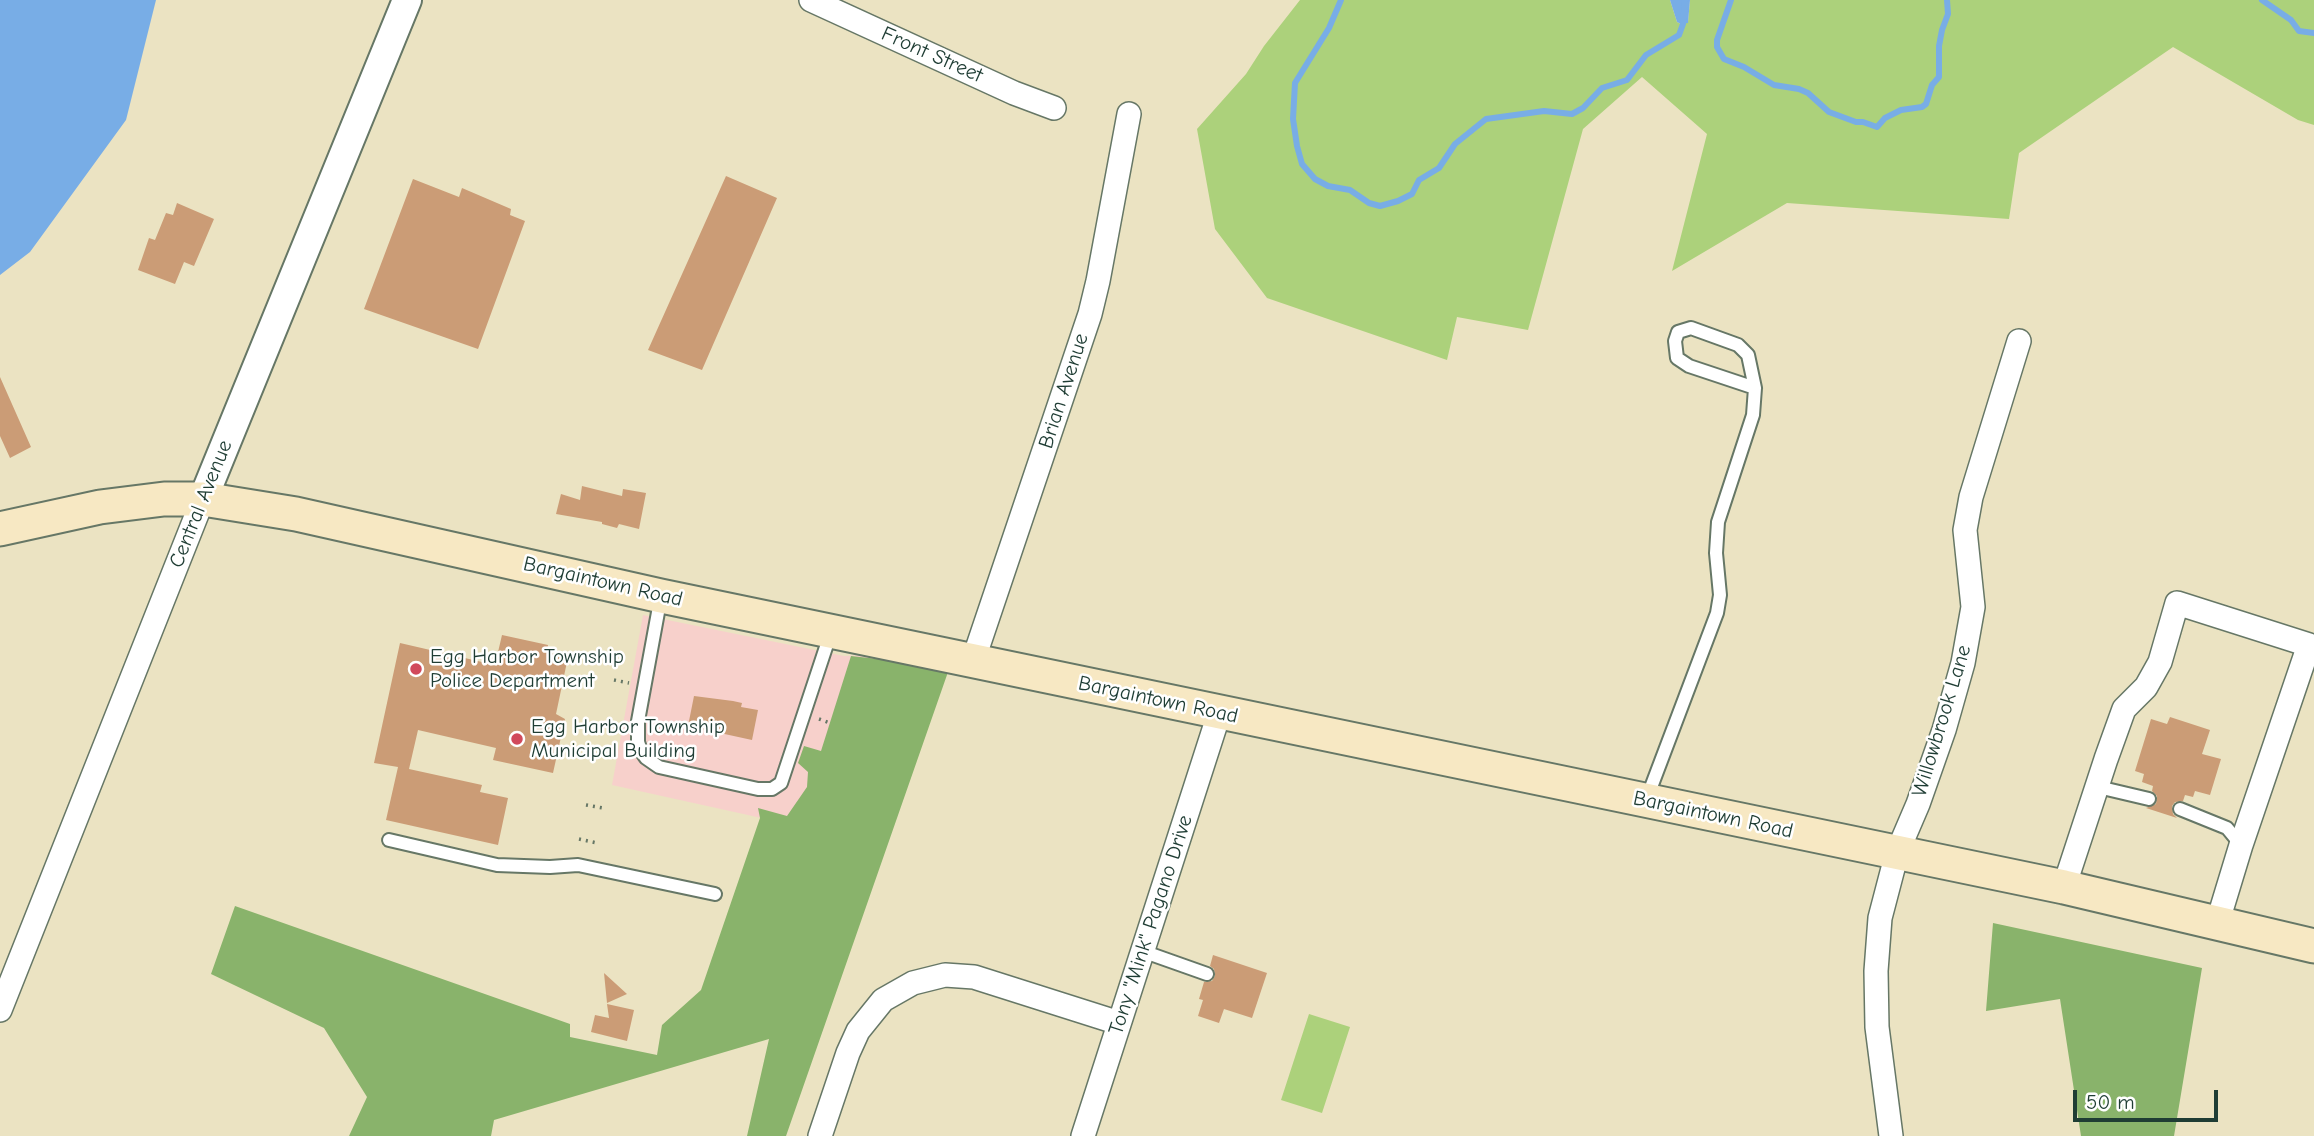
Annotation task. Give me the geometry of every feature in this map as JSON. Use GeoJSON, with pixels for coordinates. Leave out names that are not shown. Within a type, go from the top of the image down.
{"type":"FeatureCollection","features":[{"type":"Feature","properties":{"kind":"main road","name":"Bargaintown Road"},"geometry":{"type":"LineString","coordinates":[[0,529],[125,503],[164,499],[203,499],[296,514],[661,596],[2064,887],[2314,946]]}},
{"type":"Feature","properties":{"kind":"street","name":"Central Avenue"},"geometry":{"type":"LineString","coordinates":[[0,1010],[203,499],[407,0]]}},
{"type":"Feature","properties":{"kind":"street","name":"Front Street"},"geometry":{"type":"LineString","coordinates":[[811,0],[1014,93],[1054,108]]}},
{"type":"Feature","properties":{"kind":"street","name":"Brian Avenue"},"geometry":{"type":"LineString","coordinates":[[973,661],[1090,314],[1129,114]]}},
{"type":"Feature","properties":{"kind":"street","name":"Willowbrook Lane"},"geometry":{"type":"LineString","coordinates":[[1891,1136],[1877,1027],[1876,971],[1880,919],[1897,853],[1918,804],[1964,663],[1973,607],[1965,530],[1970,497],[2019,341]]}},
{"type":"Feature","properties":{"kind":"street"},"geometry":{"type":"LineString","coordinates":[[2064,887],[2124,709],[2146,687],[2160,662],[2177,603],[2309,645],[2217,924]]}},
{"type":"Feature","properties":{"kind":"street","name":"Tony \"Mink\" Pagano Drive"},"geometry":{"type":"LineString","coordinates":[[1083,1136],[1219,713]]}},
{"type":"Feature","properties":{"kind":"street"},"geometry":{"type":"LineString","coordinates":[[820,1136],[858,1031],[883,1000],[913,983],[946,975],[974,976],[1119,1023]]}},
{"type":"Feature","properties":{"kind":"lane"},"geometry":{"type":"LineString","coordinates":[[1646,801],[1717,613],[1720,595],[1716,553],[1718,522],[1753,415],[1755,388],[1748,355],[1738,345],[1691,328],[1678,332],[1675,341],[1677,358],[1689,366],[1755,388]]}},
{"type":"Feature","properties":{"kind":"lane"},"geometry":{"type":"LineString","coordinates":[[661,596],[638,721],[641,751],[659,767],[758,789],[772,789],[781,783],[831,631]]}},
{"type":"Feature","properties":{"kind":"lane"},"geometry":{"type":"LineString","coordinates":[[2098,787],[2149,799]]}},
{"type":"Feature","properties":{"kind":"lane"},"geometry":{"type":"LineString","coordinates":[[2180,809],[2227,828],[2241,845]]}},
{"type":"Feature","properties":{"kind":"lane"},"geometry":{"type":"LineString","coordinates":[[389,840],[497,865],[578,865],[715,894]]}},
{"type":"Feature","properties":{"kind":"lane"},"geometry":{"type":"LineString","coordinates":[[1142,951],[1207,974]]}},
{"type":"Feature","properties":{"kind":"path"},"geometry":{"type":"LineString","coordinates":[[614,680],[631,684]]}},
{"type":"Feature","properties":{"kind":"path"},"geometry":{"type":"LineString","coordinates":[[813,717],[830,723]]}},
{"type":"Feature","properties":{"kind":"path"},"geometry":{"type":"LineString","coordinates":[[586,805],[603,808]]}},
{"type":"Feature","properties":{"kind":"path"},"geometry":{"type":"LineString","coordinates":[[579,839],[597,843]]}},
{"type":"Feature","properties":{"kind":"shaded area"},"geometry":{"type":"Polygon","coordinates":[[[643,615],[844,656],[871,655],[834,834],[612,785],[643,615]]]}},
{"type":"Feature","properties":{"kind":"green space"},"geometry":{"type":"Polygon","coordinates":[[[1300,0],[1670,0],[1677,22],[1681,24],[1688,22],[1690,0],[2314,0],[2314,125],[2298,120],[2173,47],[2019,153],[2009,219],[1787,203],[1672,271],[1707,134],[1642,77],[1583,129],[1528,330],[1457,317],[1447,360],[1267,298],[1215,229],[1197,129],[1246,74],[1300,0]]]}},
{"type":"Feature","properties":{"kind":"green space"},"geometry":{"type":"Polygon","coordinates":[[[851,656],[905,662],[948,672],[786,1136],[747,1136],[769,1039],[494,1120],[491,1136],[349,1136],[367,1097],[324,1028],[211,974],[235,906],[570,1024],[570,1037],[657,1055],[662,1025],[701,990],[760,818],[758,808],[787,816],[807,787],[808,772],[798,763],[804,746],[821,751],[851,656]]]}},
{"type":"Feature","properties":{"kind":"green space"},"geometry":{"type":"Polygon","coordinates":[[[1993,923],[2202,968],[2174,1136],[2081,1136],[2060,999],[1986,1011],[1993,923]]]}},
{"type":"Feature","properties":{"kind":"green space"},"geometry":{"type":"Polygon","coordinates":[[[1309,1014],[1350,1027],[1322,1113],[1281,1100],[1309,1014]]]}},
{"type":"Feature","properties":{"kind":"water"},"geometry":{"type":"Polygon","coordinates":[[[0,0],[156,0],[126,120],[30,252],[0,275],[0,0]]]}},
{"type":"Feature","properties":{"kind":"water"},"geometry":{"type":"Polygon","coordinates":[[[1670,0],[1690,0],[1688,23],[1677,22],[1670,0]]]}},
{"type":"Feature","properties":{"kind":"building"},"geometry":{"type":"Polygon","coordinates":[[[726,176],[777,198],[702,370],[648,350],[726,176]]]}},
{"type":"Feature","properties":{"kind":"building"},"geometry":{"type":"Polygon","coordinates":[[[413,179],[459,197],[462,188],[511,209],[510,215],[525,221],[478,349],[364,309],[413,179]]]}},
{"type":"Feature","properties":{"kind":"building"},"geometry":{"type":"Polygon","coordinates":[[[177,203],[214,219],[194,266],[184,262],[175,284],[138,270],[149,238],[155,240],[166,213],[173,215],[177,203]]]}},
{"type":"Feature","properties":{"kind":"building"},"geometry":{"type":"Polygon","coordinates":[[[0,377],[31,447],[10,458],[0,436],[0,377]]]}},
{"type":"Feature","properties":{"kind":"building"},"geometry":{"type":"Polygon","coordinates":[[[582,486],[622,496],[623,489],[646,493],[639,529],[619,524],[617,528],[602,522],[556,514],[561,494],[580,500],[582,486]]]}},
{"type":"Feature","properties":{"kind":"building","name":"Egg Harbor Township Municipal Building"},"geometry":{"type":"Polygon","coordinates":[[[502,635],[548,645],[547,652],[568,657],[556,714],[565,719],[553,773],[493,760],[496,748],[418,730],[409,769],[482,785],[480,792],[508,798],[498,845],[386,820],[398,767],[374,763],[400,643],[495,665],[502,635]]]}},
{"type":"Feature","properties":{"kind":"building"},"geometry":{"type":"Polygon","coordinates":[[[694,696],[733,701],[742,703],[741,707],[758,710],[752,740],[688,726],[694,696]]]}},
{"type":"Feature","properties":{"kind":"building"},"geometry":{"type":"Polygon","coordinates":[[[2170,717],[2210,730],[2202,754],[2221,759],[2210,795],[2195,791],[2193,797],[2185,795],[2183,801],[2175,802],[2172,806],[2173,814],[2177,818],[2146,808],[2156,804],[2157,796],[2152,791],[2153,786],[2142,782],[2144,774],[2135,771],[2151,719],[2167,724],[2170,717]]]}},
{"type":"Feature","properties":{"kind":"building"},"geometry":{"type":"Polygon","coordinates":[[[1213,955],[1267,973],[1252,1018],[1224,1009],[1219,1023],[1198,1016],[1203,1000],[1199,999],[1204,982],[1212,981],[1215,976],[1214,969],[1210,966],[1213,955]]]}},
{"type":"Feature","properties":{"kind":"building"},"geometry":{"type":"Polygon","coordinates":[[[604,973],[627,994],[607,1003],[604,973]]]}},
{"type":"Feature","properties":{"kind":"building"},"geometry":{"type":"Polygon","coordinates":[[[607,1004],[634,1010],[627,1041],[591,1032],[595,1015],[609,1018],[607,1004]]]}},
{"type":"Feature","properties":{"kind":"waterway"},"geometry":{"type":"LineString","coordinates":[[1341,0],[1329,28],[1295,83],[1293,119],[1297,146],[1302,164],[1315,179],[1328,186],[1350,190],[1369,203],[1380,206],[1412,194],[1419,180],[1439,168],[1455,144],[1486,119],[1544,111],[1572,114],[1583,108],[1602,88],[1627,80],[1646,55],[1679,35],[1685,0]]}},
{"type":"Feature","properties":{"kind":"waterway"},"geometry":{"type":"LineString","coordinates":[[1731,0],[1717,40],[1717,47],[1724,59],[1744,67],[1774,85],[1808,93],[1829,112],[1877,127],[1885,118],[1901,110],[1926,104],[1932,85],[1939,77],[1939,46],[1948,14],[1947,0]]}},
{"type":"Feature","properties":{"kind":"waterway"},"geometry":{"type":"LineString","coordinates":[[2262,0],[2291,20],[2299,31],[2314,33]]}},
{"type":"Feature","properties":{"kind":"place","name":"Egg Harbor Township Police Department"},"geometry":{"type":"Point","coordinates":[416,669]}},
{"type":"Feature","properties":{"kind":"place","name":"Egg Harbor Township Municipal Building"},"geometry":{"type":"Point","coordinates":[517,739]}}]}
